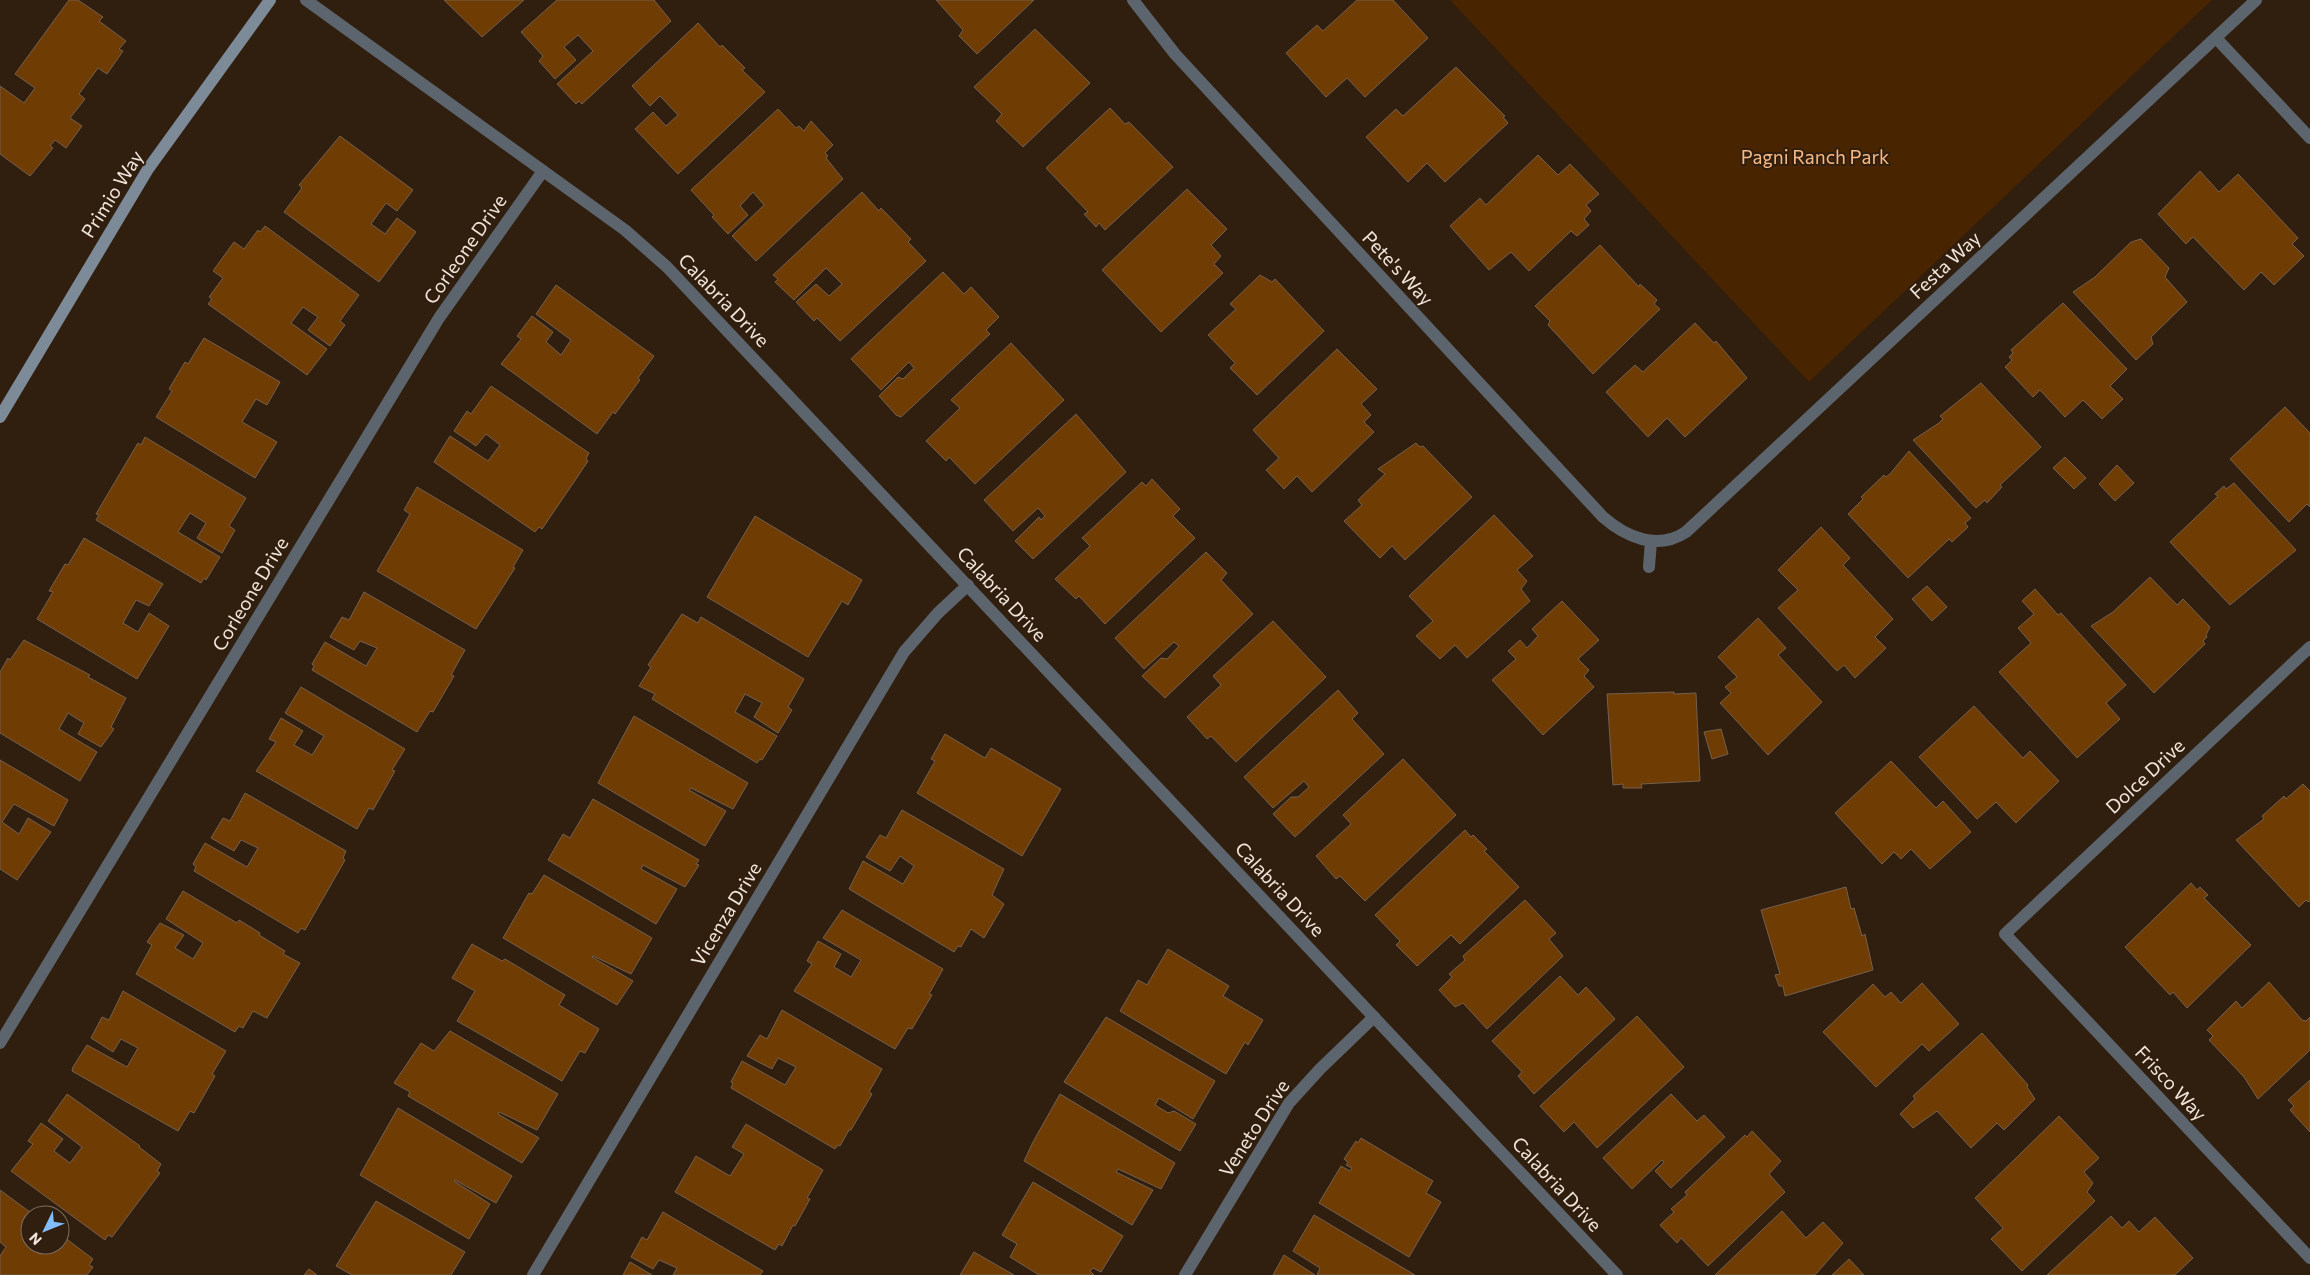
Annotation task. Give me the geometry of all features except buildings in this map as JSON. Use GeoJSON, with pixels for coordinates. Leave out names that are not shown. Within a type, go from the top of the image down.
{"type":"FeatureCollection","features":[{"type":"Feature","properties":{"kind":"street","name":"Primio Way"},"geometry":{"type":"LineString","coordinates":[[0,417],[148,169],[270,0]]}},
{"type":"Feature","properties":{"kind":"street","name":"Calabria Drive"},"geometry":{"type":"LineString","coordinates":[[306,0],[625,230],[667,267],[1617,1275]]}},
{"type":"Feature","properties":{"kind":"street","name":"Pete's Way"},"geometry":{"type":"LineString","coordinates":[[1133,0],[1175,54],[1602,517],[1631,537],[1650,541]]}},
{"type":"Feature","properties":{"kind":"street","name":"Festa Way"},"geometry":{"type":"LineString","coordinates":[[1650,541],[1678,538],[1686,532],[2256,0]]}},
{"type":"Feature","properties":{"kind":"street"},"geometry":{"type":"LineString","coordinates":[[2216,38],[2310,138]]}},
{"type":"Feature","properties":{"kind":"street","name":"Corleone Drive"},"geometry":{"type":"LineString","coordinates":[[0,1043],[439,318],[543,171]]}},
{"type":"Feature","properties":{"kind":"street"},"geometry":{"type":"LineString","coordinates":[[1649,567],[1650,541]]}},
{"type":"Feature","properties":{"kind":"street","name":"Vicenza Drive"},"geometry":{"type":"LineString","coordinates":[[533,1275],[904,652],[938,613],[968,585]]}},
{"type":"Feature","properties":{"kind":"street","name":"Dolce Drive"},"geometry":{"type":"LineString","coordinates":[[2005,934],[2310,646]]}},
{"type":"Feature","properties":{"kind":"street","name":"Frisco Way"},"geometry":{"type":"LineString","coordinates":[[2005,934],[2310,1258]]}},
{"type":"Feature","properties":{"kind":"street","name":"Veneto Drive"},"geometry":{"type":"LineString","coordinates":[[1185,1275],[1289,1103],[1320,1068],[1374,1017]]}},
{"type":"Feature","properties":{"kind":"green space","name":"Pagni Ranch Park"},"geometry":{"type":"Polygon","coordinates":[[[1450,0],[2212,0],[1809,382],[1450,0]]]}}]}
